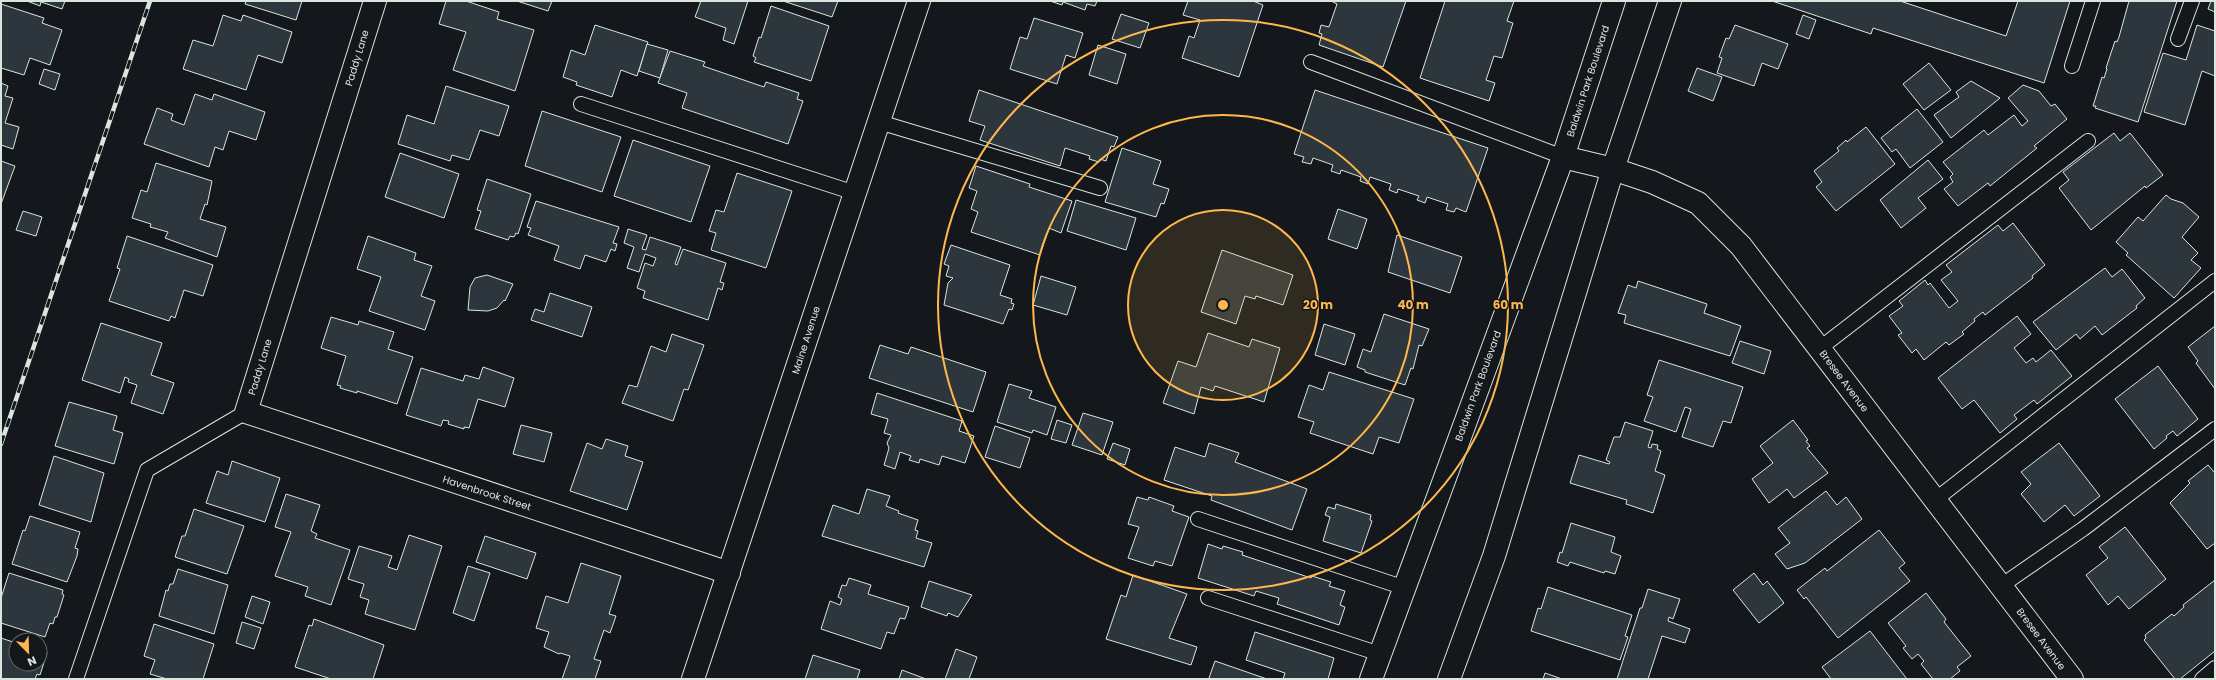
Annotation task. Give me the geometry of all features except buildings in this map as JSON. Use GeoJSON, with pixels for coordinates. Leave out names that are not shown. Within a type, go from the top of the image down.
{"type":"FeatureCollection","features":[{"type":"Feature","properties":{"kind":"street","name":"Paddy Lane"},"geometry":{"type":"LineString","coordinates":[[246,412],[375,1]]}},
{"type":"Feature","properties":{"kind":"street","name":"Maine Avenue"},"geometry":{"type":"LineString","coordinates":[[693,679],[919,1]]}},
{"type":"Feature","properties":{"kind":"street","name":"Baldwin Park Boulevard"},"geometry":{"type":"LineString","coordinates":[[1371,679],[1563,157],[1614,1]]}},
{"type":"Feature","properties":{"kind":"street"},"geometry":{"type":"LineString","coordinates":[[1449,679],[1494,556],[1613,169],[1670,1]]}},
{"type":"Feature","properties":{"kind":"street","name":"Bresee Avenue"},"geometry":{"type":"LineString","coordinates":[[1563,157],[1613,169],[1652,182],[1698,203],[1741,246],[2072,679]]}},
{"type":"Feature","properties":{"kind":"street","name":"Havenbrook Street"},"geometry":{"type":"LineString","coordinates":[[246,412],[729,573]]}},
{"type":"Feature","properties":{"kind":"lane"},"geometry":{"type":"LineString","coordinates":[[2072,66],[2093,1]]}},
{"type":"Feature","properties":{"kind":"lane"},"geometry":{"type":"LineString","coordinates":[[2178,39],[2192,1]]}},
{"type":"Feature","properties":{"kind":"lane"},"geometry":{"type":"LineString","coordinates":[[1311,62],[1563,157]]}},
{"type":"Feature","properties":{"kind":"lane"},"geometry":{"type":"LineString","coordinates":[[580,104],[855,193]]}},
{"type":"Feature","properties":{"kind":"lane"},"geometry":{"type":"LineString","coordinates":[[879,122],[1100,188]]}},
{"type":"Feature","properties":{"kind":"lane"},"geometry":{"type":"LineString","coordinates":[[1819,349],[2088,141]]}},
{"type":"Feature","properties":{"kind":"lane"},"geometry":{"type":"LineString","coordinates":[[1935,500],[2215,281]]}},
{"type":"Feature","properties":{"kind":"lane"},"geometry":{"type":"LineString","coordinates":[[76,679],[147,470],[246,412]]}},
{"type":"Feature","properties":{"kind":"lane"},"geometry":{"type":"LineString","coordinates":[[2001,586],[2083,529],[2215,429]]}},
{"type":"Feature","properties":{"kind":"lane"},"geometry":{"type":"LineString","coordinates":[[1198,519],[1405,588]]}},
{"type":"Feature","properties":{"kind":"lane"},"geometry":{"type":"LineString","coordinates":[[1208,598],[1380,654]]}},
{"type":"Feature","properties":{"kind":"lane"},"geometry":{"type":"LineString","coordinates":[[2202,679],[2215,668]]}},
{"type":"Feature","properties":{"kind":"railway"},"geometry":{"type":"LineString","coordinates":[[1,444],[150,1]]}}]}
